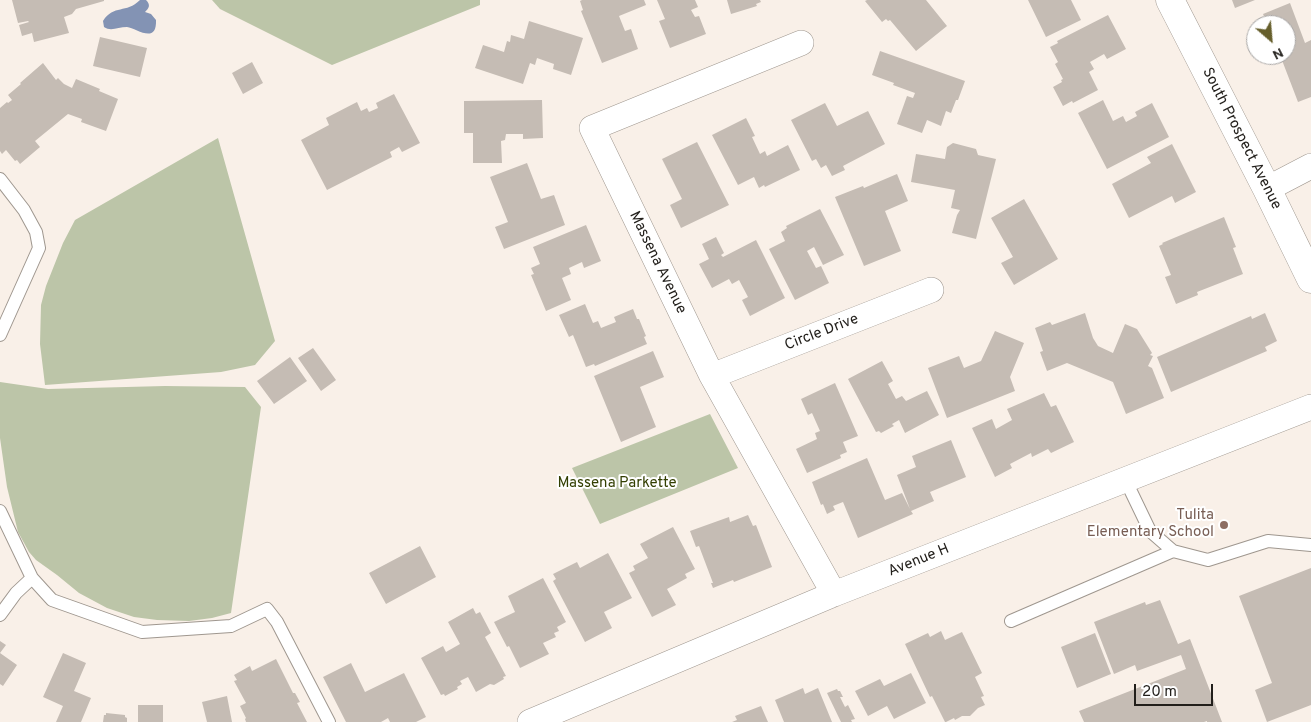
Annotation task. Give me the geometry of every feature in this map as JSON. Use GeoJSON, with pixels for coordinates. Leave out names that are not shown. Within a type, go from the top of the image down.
{"type":"FeatureCollection","features":[{"type":"Feature","properties":{"kind":"main road","name":"South Prospect Avenue"},"geometry":{"type":"LineString","coordinates":[[1170,0],[1311,279]]}},
{"type":"Feature","properties":{"kind":"street","name":"Massena Avenue"},"geometry":{"type":"LineString","coordinates":[[801,44],[592,128],[712,376],[834,594]]}},
{"type":"Feature","properties":{"kind":"street"},"geometry":{"type":"LineString","coordinates":[[1267,189],[1311,166]]}},
{"type":"Feature","properties":{"kind":"street","name":"Circle Drive"},"geometry":{"type":"LineString","coordinates":[[712,376],[931,290]]}},
{"type":"Feature","properties":{"kind":"street","name":"Avenue H"},"geometry":{"type":"LineString","coordinates":[[530,722],[834,594],[1311,407]]}},
{"type":"Feature","properties":{"kind":"lane"},"geometry":{"type":"LineString","coordinates":[[0,179],[24,210],[36,232],[39,248],[0,335]]}},
{"type":"Feature","properties":{"kind":"lane"},"geometry":{"type":"LineString","coordinates":[[1125,479],[1150,531],[1172,551],[1208,560],[1268,541],[1311,545]]}},
{"type":"Feature","properties":{"kind":"lane"},"geometry":{"type":"LineString","coordinates":[[0,511],[32,578],[52,600],[142,632],[231,626],[267,608],[329,722]]}},
{"type":"Feature","properties":{"kind":"lane"},"geometry":{"type":"LineString","coordinates":[[1012,621],[1172,551]]}},
{"type":"Feature","properties":{"kind":"lane"},"geometry":{"type":"LineString","coordinates":[[0,614],[16,593],[32,578]]}},
{"type":"Feature","properties":{"kind":"green space"},"geometry":{"type":"Polygon","coordinates":[[[212,0],[480,0],[480,5],[332,65],[220,9],[212,0]]]}},
{"type":"Feature","properties":{"kind":"green space"},"geometry":{"type":"Polygon","coordinates":[[[218,138],[275,341],[255,365],[221,372],[45,385],[40,344],[41,305],[46,286],[63,243],[75,220],[218,138]]]}},
{"type":"Feature","properties":{"kind":"green space"},"geometry":{"type":"Polygon","coordinates":[[[0,382],[48,389],[165,386],[245,387],[261,407],[231,613],[189,621],[134,617],[107,608],[79,593],[36,560],[29,552],[18,532],[7,487],[0,438],[0,382]]]}},
{"type":"Feature","properties":{"kind":"green space","name":"Massena Parkette"},"geometry":{"type":"Polygon","coordinates":[[[710,414],[738,468],[600,524],[572,468],[710,414]]]}},
{"type":"Feature","properties":{"kind":"water"},"geometry":{"type":"Polygon","coordinates":[[[140,0],[146,0],[149,3],[148,9],[145,12],[151,14],[156,20],[153,32],[145,33],[127,27],[112,29],[104,27],[103,21],[111,13],[130,7],[140,0]]]}},
{"type":"Feature","properties":{"kind":"building"},"geometry":{"type":"Polygon","coordinates":[[[12,0],[104,1],[76,9],[72,14],[64,17],[69,33],[34,42],[32,33],[22,36],[19,25],[29,22],[18,23],[12,0]]]}},
{"type":"Feature","properties":{"kind":"building"},"geometry":{"type":"Polygon","coordinates":[[[644,0],[646,5],[619,16],[625,31],[631,29],[638,49],[602,63],[581,11],[583,10],[580,1],[644,0]]]}},
{"type":"Feature","properties":{"kind":"building"},"geometry":{"type":"Polygon","coordinates":[[[657,0],[695,0],[698,7],[691,10],[695,17],[699,16],[706,34],[670,48],[659,21],[665,19],[657,0]]]}},
{"type":"Feature","properties":{"kind":"building"},"geometry":{"type":"Polygon","coordinates":[[[727,0],[760,0],[761,2],[756,4],[757,6],[731,14],[727,0]]]}},
{"type":"Feature","properties":{"kind":"building"},"geometry":{"type":"Polygon","coordinates":[[[926,0],[947,26],[916,51],[890,20],[886,19],[882,22],[865,1],[926,0]]]}},
{"type":"Feature","properties":{"kind":"building"},"geometry":{"type":"Polygon","coordinates":[[[1028,0],[1071,0],[1081,20],[1046,37],[1028,0]]]}},
{"type":"Feature","properties":{"kind":"building"},"geometry":{"type":"Polygon","coordinates":[[[1232,0],[1255,0],[1235,8],[1232,0]]]}},
{"type":"Feature","properties":{"kind":"building"},"geometry":{"type":"Polygon","coordinates":[[[1290,3],[1294,15],[1263,15],[1290,3]]]}},
{"type":"Feature","properties":{"kind":"building"},"geometry":{"type":"Polygon","coordinates":[[[1108,15],[1126,49],[1107,59],[1104,54],[1090,62],[1094,69],[1089,72],[1098,90],[1063,106],[1053,87],[1062,82],[1061,80],[1063,79],[1055,64],[1058,62],[1050,47],[1058,43],[1057,41],[1108,15]]]}},
{"type":"Feature","properties":{"kind":"building"},"geometry":{"type":"Polygon","coordinates":[[[1296,19],[1305,43],[1311,40],[1311,97],[1298,102],[1284,65],[1296,65],[1296,19]]]}},
{"type":"Feature","properties":{"kind":"building"},"geometry":{"type":"Polygon","coordinates":[[[529,21],[583,38],[571,75],[553,69],[554,64],[537,58],[535,65],[530,63],[523,84],[475,68],[483,45],[504,52],[507,41],[510,42],[511,35],[524,39],[529,21]]]}},
{"type":"Feature","properties":{"kind":"building"},"geometry":{"type":"Polygon","coordinates":[[[100,37],[147,48],[140,77],[93,66],[100,37]]]}},
{"type":"Feature","properties":{"kind":"building"},"geometry":{"type":"Polygon","coordinates":[[[880,51],[965,81],[958,100],[956,100],[951,113],[946,111],[941,126],[927,120],[922,133],[897,124],[907,96],[913,98],[915,93],[872,75],[880,51]]]}},
{"type":"Feature","properties":{"kind":"building"},"geometry":{"type":"Polygon","coordinates":[[[252,62],[263,83],[243,94],[232,73],[252,62]]]}},
{"type":"Feature","properties":{"kind":"building"},"geometry":{"type":"Polygon","coordinates":[[[43,63],[56,80],[58,78],[72,88],[76,79],[118,99],[106,131],[81,122],[82,119],[68,114],[35,141],[40,147],[20,164],[6,150],[2,154],[0,151],[0,108],[12,100],[8,95],[43,63]]]}},
{"type":"Feature","properties":{"kind":"building"},"geometry":{"type":"Polygon","coordinates":[[[394,94],[420,143],[402,152],[399,147],[390,152],[392,157],[327,190],[301,140],[329,125],[326,118],[357,102],[361,111],[367,108],[369,112],[378,108],[376,103],[394,94]]]}},
{"type":"Feature","properties":{"kind":"building"},"geometry":{"type":"Polygon","coordinates":[[[542,100],[543,138],[523,139],[523,134],[506,134],[505,140],[501,141],[502,163],[473,163],[473,133],[464,133],[464,101],[542,100]]]}},
{"type":"Feature","properties":{"kind":"building"},"geometry":{"type":"Polygon","coordinates":[[[1103,100],[1113,121],[1123,116],[1126,122],[1137,116],[1135,112],[1152,103],[1169,137],[1107,169],[1078,113],[1103,100]]]}},
{"type":"Feature","properties":{"kind":"building"},"geometry":{"type":"Polygon","coordinates":[[[825,103],[837,126],[868,111],[885,144],[843,166],[845,170],[832,176],[826,165],[821,168],[816,159],[812,161],[791,120],[825,103]]]}},
{"type":"Feature","properties":{"kind":"building"},"geometry":{"type":"Polygon","coordinates":[[[746,118],[755,136],[752,137],[760,154],[765,151],[767,156],[788,145],[800,170],[765,187],[764,185],[759,188],[754,177],[738,185],[712,135],[746,118]]]}},
{"type":"Feature","properties":{"kind":"building"},"geometry":{"type":"Polygon","coordinates":[[[697,142],[729,205],[681,228],[670,205],[682,199],[662,159],[697,142]]]}},
{"type":"Feature","properties":{"kind":"building"},"geometry":{"type":"Polygon","coordinates":[[[953,143],[976,149],[978,155],[996,159],[976,239],[952,233],[960,210],[951,208],[955,190],[911,182],[916,154],[945,159],[947,147],[953,143]]]}},
{"type":"Feature","properties":{"kind":"building"},"geometry":{"type":"Polygon","coordinates":[[[1172,144],[1196,192],[1175,203],[1172,196],[1129,218],[1112,184],[1151,163],[1147,157],[1172,144]]]}},
{"type":"Feature","properties":{"kind":"building"},"geometry":{"type":"Polygon","coordinates":[[[527,163],[541,199],[554,195],[565,225],[504,249],[495,227],[508,222],[490,177],[527,163]]]}},
{"type":"Feature","properties":{"kind":"building"},"geometry":{"type":"Polygon","coordinates":[[[897,174],[908,201],[885,211],[901,251],[864,266],[835,197],[863,186],[864,188],[897,174]]]}},
{"type":"Feature","properties":{"kind":"building"},"geometry":{"type":"Polygon","coordinates":[[[1024,199],[1058,259],[1014,285],[1001,263],[1013,257],[991,218],[1024,199]]]}},
{"type":"Feature","properties":{"kind":"building"},"geometry":{"type":"Polygon","coordinates":[[[820,209],[844,255],[823,265],[814,247],[807,251],[816,268],[821,266],[829,283],[795,300],[769,249],[785,241],[781,232],[787,228],[786,226],[820,209]]]}},
{"type":"Feature","properties":{"kind":"building"},"geometry":{"type":"Polygon","coordinates":[[[1224,217],[1236,247],[1233,248],[1243,274],[1197,292],[1198,295],[1176,304],[1165,277],[1171,275],[1159,246],[1162,243],[1224,217]]]}},
{"type":"Feature","properties":{"kind":"building"},"geometry":{"type":"Polygon","coordinates":[[[586,225],[601,261],[584,268],[582,262],[569,268],[571,274],[562,278],[571,300],[546,311],[531,275],[534,274],[531,268],[540,264],[533,247],[586,225]]]}},
{"type":"Feature","properties":{"kind":"building"},"geometry":{"type":"Polygon","coordinates":[[[716,237],[724,253],[721,255],[723,257],[756,240],[785,298],[750,316],[742,300],[748,297],[739,280],[732,284],[729,279],[712,288],[699,264],[709,259],[702,244],[716,237]]]}},
{"type":"Feature","properties":{"kind":"building"},"geometry":{"type":"Polygon","coordinates":[[[585,304],[593,323],[598,321],[601,328],[616,322],[614,317],[633,309],[646,336],[644,337],[647,344],[595,366],[594,364],[586,367],[573,335],[569,337],[559,315],[585,304]]]}},
{"type":"Feature","properties":{"kind":"building"},"geometry":{"type":"Polygon","coordinates":[[[1085,313],[1093,338],[1098,346],[1113,353],[1125,324],[1137,329],[1152,353],[1150,355],[1153,356],[1148,366],[1152,368],[1164,398],[1126,414],[1113,382],[1067,363],[1047,371],[1040,352],[1043,351],[1035,328],[1050,322],[1052,325],[1085,313]]]}},
{"type":"Feature","properties":{"kind":"building"},"geometry":{"type":"Polygon","coordinates":[[[1265,313],[1277,341],[1265,347],[1267,351],[1171,392],[1157,357],[1251,316],[1252,319],[1265,313]]]}},
{"type":"Feature","properties":{"kind":"building"},"geometry":{"type":"Polygon","coordinates":[[[995,331],[1024,343],[1010,377],[1015,391],[947,418],[928,368],[959,356],[964,368],[981,361],[995,331]]]}},
{"type":"Feature","properties":{"kind":"building"},"geometry":{"type":"Polygon","coordinates":[[[313,348],[336,380],[321,391],[298,358],[313,348]]]}},
{"type":"Feature","properties":{"kind":"building"},"geometry":{"type":"Polygon","coordinates":[[[653,351],[664,377],[640,387],[656,427],[621,442],[594,376],[653,351]]]}},
{"type":"Feature","properties":{"kind":"building"},"geometry":{"type":"Polygon","coordinates":[[[290,357],[307,381],[274,404],[257,381],[290,357]]]}},
{"type":"Feature","properties":{"kind":"building"},"geometry":{"type":"Polygon","coordinates":[[[882,361],[893,381],[888,384],[896,399],[902,396],[906,401],[927,391],[939,415],[905,433],[899,420],[892,424],[894,426],[881,433],[879,431],[876,432],[848,379],[882,361]]]}},
{"type":"Feature","properties":{"kind":"building"},"geometry":{"type":"Polygon","coordinates":[[[835,383],[858,436],[843,442],[847,452],[840,455],[841,458],[807,473],[796,449],[817,439],[815,433],[820,431],[812,413],[808,415],[801,399],[835,383]]]}},
{"type":"Feature","properties":{"kind":"building"},"geometry":{"type":"Polygon","coordinates":[[[1044,393],[1051,407],[1056,405],[1074,442],[1051,453],[1048,449],[1032,457],[1031,453],[1010,464],[1012,468],[995,477],[972,428],[992,419],[996,429],[1012,420],[1007,409],[1044,393]]]}},
{"type":"Feature","properties":{"kind":"building"},"geometry":{"type":"Polygon","coordinates":[[[951,440],[966,477],[930,492],[934,501],[911,511],[913,514],[858,538],[843,502],[833,506],[835,510],[827,514],[823,504],[821,505],[812,482],[867,458],[885,500],[902,493],[910,509],[897,475],[916,467],[912,456],[951,440]]]}},
{"type":"Feature","properties":{"kind":"building"},"geometry":{"type":"Polygon","coordinates":[[[748,515],[753,526],[756,525],[772,567],[713,588],[711,583],[713,583],[699,546],[696,547],[690,531],[729,517],[730,522],[748,515]]]}},
{"type":"Feature","properties":{"kind":"building"},"geometry":{"type":"Polygon","coordinates":[[[673,527],[695,569],[685,574],[687,578],[667,589],[676,605],[652,617],[629,573],[635,570],[633,566],[648,558],[640,544],[673,527]]]}},
{"type":"Feature","properties":{"kind":"building"},"geometry":{"type":"Polygon","coordinates":[[[420,546],[436,577],[386,604],[369,573],[420,546]]]}},
{"type":"Feature","properties":{"kind":"building"},"geometry":{"type":"Polygon","coordinates":[[[608,553],[632,598],[604,612],[612,628],[585,642],[553,581],[556,579],[553,574],[577,562],[580,568],[608,553]]]}},
{"type":"Feature","properties":{"kind":"building"},"geometry":{"type":"Polygon","coordinates":[[[1311,568],[1311,705],[1267,722],[1255,690],[1272,683],[1239,596],[1311,568]]]}},
{"type":"Feature","properties":{"kind":"building"},"geometry":{"type":"Polygon","coordinates":[[[543,578],[566,622],[557,627],[559,631],[554,633],[556,637],[543,643],[549,654],[520,668],[494,622],[515,612],[508,596],[543,578]]]}},
{"type":"Feature","properties":{"kind":"building"},"geometry":{"type":"Polygon","coordinates":[[[1160,600],[1178,644],[1190,639],[1222,722],[1084,722],[1079,711],[1186,669],[1181,655],[1137,671],[1135,665],[1114,674],[1094,622],[1145,602],[1146,605],[1160,600]]]}},
{"type":"Feature","properties":{"kind":"building"},"geometry":{"type":"Polygon","coordinates":[[[473,608],[476,614],[480,612],[491,633],[485,637],[506,676],[494,685],[490,684],[476,692],[468,677],[460,681],[462,684],[457,687],[458,689],[445,696],[444,694],[441,695],[421,658],[443,646],[446,652],[460,644],[448,622],[473,608]]]}},
{"type":"Feature","properties":{"kind":"building"},"geometry":{"type":"Polygon","coordinates":[[[941,631],[945,640],[962,632],[982,673],[975,677],[984,696],[981,697],[985,705],[978,708],[970,716],[962,716],[955,720],[954,718],[946,722],[932,696],[930,697],[905,644],[928,633],[930,637],[941,631]]]}},
{"type":"Feature","properties":{"kind":"building"},"geometry":{"type":"Polygon","coordinates":[[[1095,633],[1111,674],[1077,688],[1061,647],[1095,633]]]}},
{"type":"Feature","properties":{"kind":"building"},"geometry":{"type":"Polygon","coordinates":[[[0,641],[6,645],[0,653],[0,641]]]}},
{"type":"Feature","properties":{"kind":"building"},"geometry":{"type":"Polygon","coordinates":[[[0,653],[17,665],[3,686],[0,684],[0,653]]]}},
{"type":"Feature","properties":{"kind":"building"},"geometry":{"type":"Polygon","coordinates":[[[63,653],[86,663],[74,691],[91,698],[81,722],[56,722],[63,706],[43,697],[63,653]]]}},
{"type":"Feature","properties":{"kind":"building"},"geometry":{"type":"Polygon","coordinates":[[[276,659],[293,693],[295,693],[300,702],[297,703],[307,722],[246,722],[240,706],[246,703],[234,681],[237,680],[234,675],[250,666],[252,671],[276,659]]]}},
{"type":"Feature","properties":{"kind":"building"},"geometry":{"type":"Polygon","coordinates":[[[351,663],[365,692],[404,673],[426,717],[416,722],[390,722],[388,718],[381,722],[346,722],[323,677],[351,663]]]}},
{"type":"Feature","properties":{"kind":"building"},"geometry":{"type":"Polygon","coordinates":[[[911,673],[926,703],[894,719],[887,706],[868,716],[855,691],[880,679],[884,686],[911,673]]]}},
{"type":"Feature","properties":{"kind":"building"},"geometry":{"type":"Polygon","coordinates":[[[803,688],[805,694],[818,688],[832,722],[784,722],[775,700],[803,688]]]}},
{"type":"Feature","properties":{"kind":"building"},"geometry":{"type":"Polygon","coordinates":[[[837,689],[843,697],[840,697],[845,707],[848,705],[855,719],[851,720],[852,722],[841,722],[827,693],[837,689]]]}},
{"type":"Feature","properties":{"kind":"building"},"geometry":{"type":"Polygon","coordinates":[[[227,696],[232,722],[207,722],[202,702],[227,696]]]}},
{"type":"Feature","properties":{"kind":"building"},"geometry":{"type":"Polygon","coordinates":[[[138,705],[163,705],[163,722],[138,722],[138,705]]]}},
{"type":"Feature","properties":{"kind":"building"},"geometry":{"type":"Polygon","coordinates":[[[761,706],[768,722],[732,722],[737,720],[735,716],[761,706]]]}},
{"type":"Feature","properties":{"kind":"building"},"geometry":{"type":"Polygon","coordinates":[[[106,713],[125,715],[127,722],[103,722],[106,713]]]}},
{"type":"Feature","properties":{"kind":"place","name":"Tulita Elementary School"},"geometry":{"type":"Point","coordinates":[1224,525]}}]}
